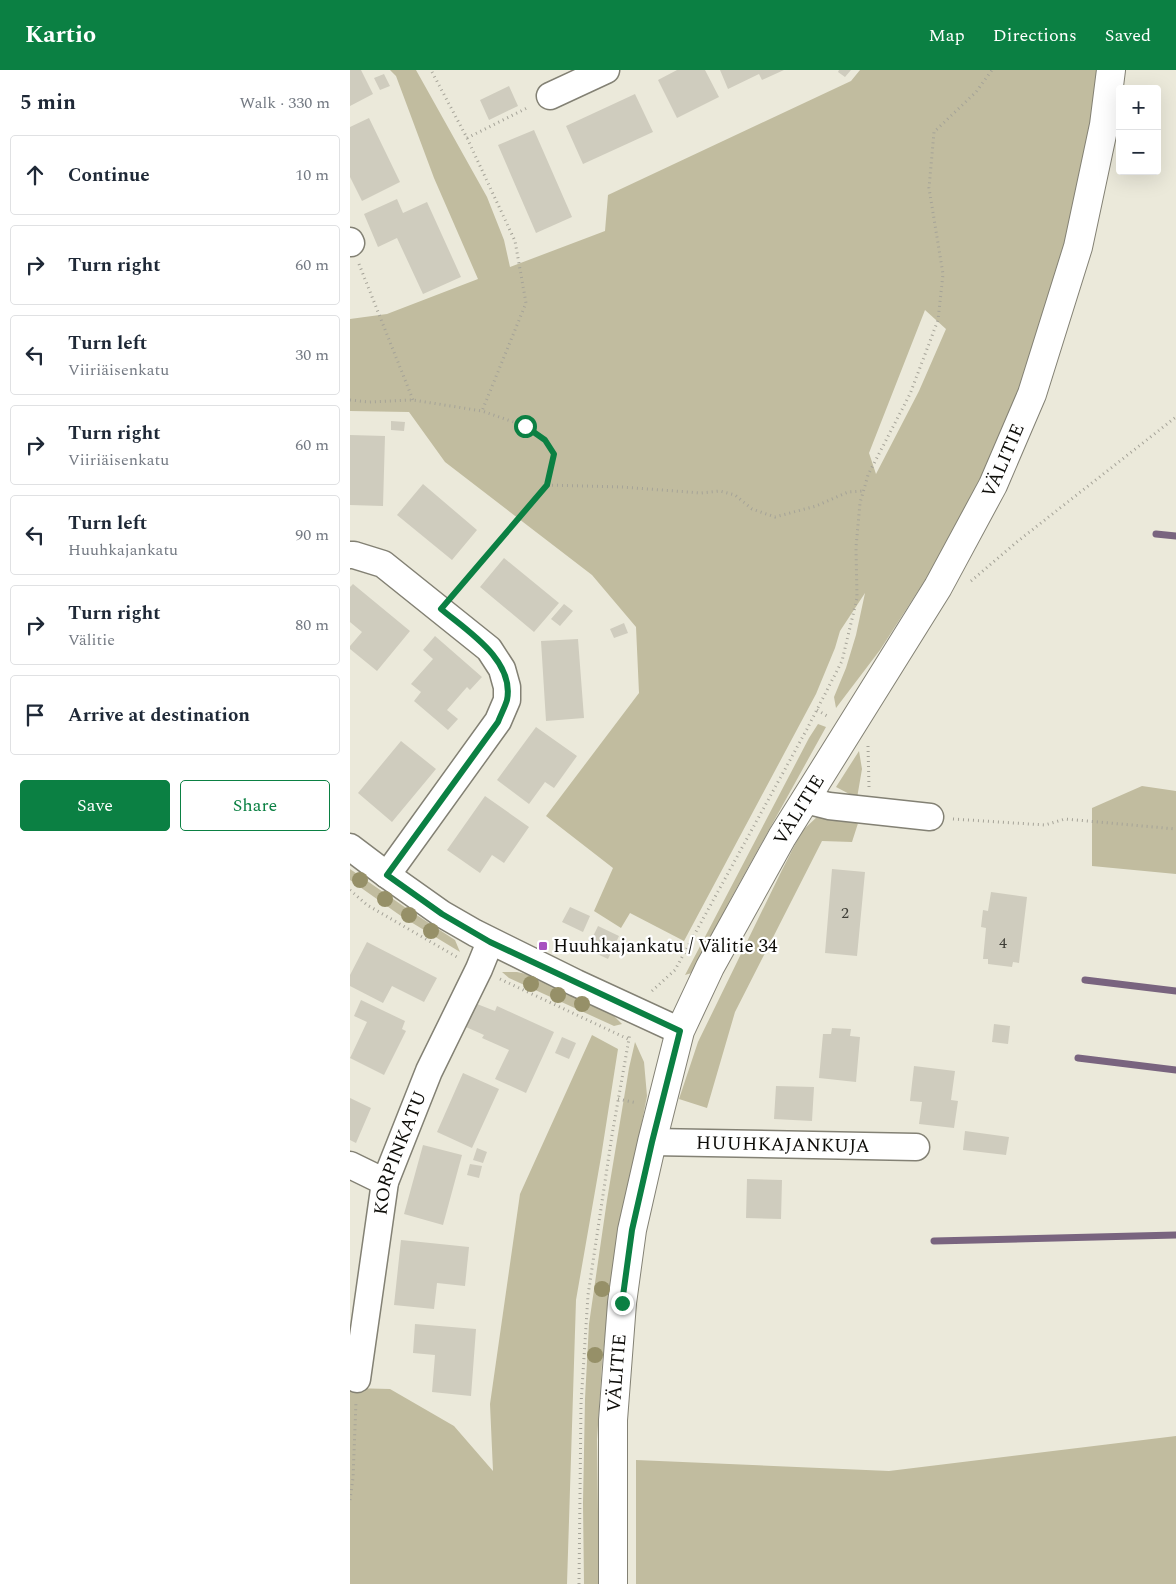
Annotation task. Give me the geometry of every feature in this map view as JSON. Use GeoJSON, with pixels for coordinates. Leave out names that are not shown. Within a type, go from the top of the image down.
{"type":"FeatureCollection","features":[{"type":"Feature","properties":{"kind":"main road","name":"VÄLITIE"},"geometry":{"type":"LineString","coordinates":[[614,1584],[613,1420],[622,1303],[632,1230],[680,1031],[710,967],[782,837],[938,587],[993,485],[1032,394],[1078,247],[1104,125],[1111,70]]}},
{"type":"Feature","properties":{"kind":"street"},"geometry":{"type":"LineString","coordinates":[[550,96],[606,70]]}},
{"type":"Feature","properties":{"kind":"street"},"geometry":{"type":"LineString","coordinates":[[350,555],[383,564],[489,649],[502,669],[508,687],[506,700],[498,722],[387,875]]}},
{"type":"Feature","properties":{"kind":"street"},"geometry":{"type":"LineString","coordinates":[[805,800],[829,806],[930,817]]}},
{"type":"Feature","properties":{"kind":"street"},"geometry":{"type":"LineString","coordinates":[[350,847],[442,914],[490,942],[680,1031]]}},
{"type":"Feature","properties":{"kind":"street","name":"KORPINKATU"},"geometry":{"type":"LineString","coordinates":[[357,1379],[385,1182],[429,1071],[479,969],[490,942]]}},
{"type":"Feature","properties":{"kind":"street","name":"HUUHKAJANKUJA"},"geometry":{"type":"LineString","coordinates":[[652,1142],[916,1147]]}},
{"type":"Feature","properties":{"kind":"street"},"geometry":{"type":"LineString","coordinates":[[350,1166],[385,1182]]}},
{"type":"Feature","properties":{"kind":"path"},"geometry":{"type":"LineString","coordinates":[[431,70],[467,138],[515,241],[526,303],[482,411]]}},
{"type":"Feature","properties":{"kind":"path"},"geometry":{"type":"LineString","coordinates":[[579,1584],[581,1404],[588,1295],[627,1047],[637,1012],[648,995],[675,970],[807,729],[842,661],[858,598],[856,547],[863,491],[868,475],[910,394],[938,320],[943,274],[929,188],[934,132],[976,92],[992,70]]}},
{"type":"Feature","properties":{"kind":"path"},"geometry":{"type":"LineString","coordinates":[[467,138],[550,96]]}},
{"type":"Feature","properties":{"kind":"path"},"geometry":{"type":"LineString","coordinates":[[350,242],[414,400]]}},
{"type":"Feature","properties":{"kind":"path"},"geometry":{"type":"LineString","coordinates":[[350,400],[368,402],[414,400],[482,411],[525,426],[545,440],[554,454],[547,485],[441,609]]}},
{"type":"Feature","properties":{"kind":"path"},"geometry":{"type":"LineString","coordinates":[[968,584],[1018,541],[1176,417]]}},
{"type":"Feature","properties":{"kind":"path"},"geometry":{"type":"LineString","coordinates":[[547,485],[622,487],[701,493],[720,491],[735,495],[752,510],[776,517],[816,506],[848,492],[863,491]]}},
{"type":"Feature","properties":{"kind":"path"},"geometry":{"type":"LineString","coordinates":[[930,817],[1045,825],[1065,819],[1176,829]]}},
{"type":"Feature","properties":{"kind":"path"},"geometry":{"type":"LineString","coordinates":[[350,1500],[353,1478],[357,1379]]}},
{"type":"Feature","properties":{"kind":"shaded area"},"geometry":{"type":"Polygon","coordinates":[[[390,70],[416,70],[487,197],[504,240],[510,267],[605,231],[608,195],[851,81],[860,70],[1097,70],[1094,107],[1071,224],[1030,363],[984,474],[947,546],[880,650],[836,708],[834,697],[846,668],[856,635],[865,593],[840,631],[816,694],[684,941],[630,913],[621,928],[594,911],[613,868],[546,816],[639,693],[636,627],[592,575],[445,462],[409,412],[350,411],[350,319],[387,314],[478,279],[434,178],[396,76],[390,70]],[[925,310],[869,453],[876,474],[919,391],[946,329],[925,310]]]}},
{"type":"Feature","properties":{"kind":"shaded area"},"geometry":{"type":"Polygon","coordinates":[[[818,724],[826,727],[729,902],[695,972],[685,975],[809,738],[818,724]]]}},
{"type":"Feature","properties":{"kind":"shaded area"},"geometry":{"type":"Polygon","coordinates":[[[859,751],[862,769],[857,798],[836,787],[859,751]]]}},
{"type":"Feature","properties":{"kind":"shaded area"},"geometry":{"type":"Polygon","coordinates":[[[1142,786],[1176,791],[1176,874],[1092,866],[1092,808],[1142,786]]]}},
{"type":"Feature","properties":{"kind":"shaded area"},"geometry":{"type":"Polygon","coordinates":[[[818,816],[860,817],[852,842],[822,841],[735,1012],[707,1108],[679,1099],[698,1042],[782,870],[802,831],[818,816]]]}},
{"type":"Feature","properties":{"kind":"shaded area"},"geometry":{"type":"Polygon","coordinates":[[[350,869],[455,940],[460,952],[401,916],[350,880],[350,869]]]}},
{"type":"Feature","properties":{"kind":"shaded area"},"geometry":{"type":"Polygon","coordinates":[[[502,972],[526,974],[613,1015],[622,1024],[614,1026],[509,978],[502,972]]]}},
{"type":"Feature","properties":{"kind":"shaded area"},"geometry":{"type":"Polygon","coordinates":[[[592,1035],[618,1049],[576,1300],[567,1584],[350,1584],[350,1388],[390,1389],[454,1426],[493,1471],[490,1404],[520,1194],[592,1035]]]}},
{"type":"Feature","properties":{"kind":"shaded area"},"geometry":{"type":"Polygon","coordinates":[[[635,1042],[644,1062],[647,1096],[611,1280],[602,1364],[597,1440],[599,1584],[584,1584],[585,1399],[589,1324],[607,1200],[635,1042]]]}},
{"type":"Feature","properties":{"kind":"shaded area"},"geometry":{"type":"Polygon","coordinates":[[[1176,1436],[1176,1584],[636,1584],[636,1460],[889,1471],[1176,1436]]]}},
{"type":"Feature","properties":{"kind":"building"},"geometry":{"type":"Polygon","coordinates":[[[350,70],[361,70],[373,94],[350,106],[350,70]]]}},
{"type":"Feature","properties":{"kind":"building"},"geometry":{"type":"Polygon","coordinates":[[[677,70],[705,70],[719,97],[677,118],[658,80],[677,70]]]}},
{"type":"Feature","properties":{"kind":"building"},"geometry":{"type":"Polygon","coordinates":[[[720,70],[784,70],[762,80],[759,74],[728,89],[720,70]]]}},
{"type":"Feature","properties":{"kind":"building"},"geometry":{"type":"Polygon","coordinates":[[[839,70],[851,70],[845,77],[838,72],[839,70]]]}},
{"type":"Feature","properties":{"kind":"building"},"geometry":{"type":"Polygon","coordinates":[[[384,74],[390,86],[380,90],[374,78],[384,74]]]}},
{"type":"Feature","properties":{"kind":"building"},"geometry":{"type":"Polygon","coordinates":[[[509,86],[518,106],[489,120],[480,100],[509,86]]]}},
{"type":"Feature","properties":{"kind":"building"},"geometry":{"type":"Polygon","coordinates":[[[635,94],[653,132],[583,164],[566,126],[635,94]]]}},
{"type":"Feature","properties":{"kind":"building"},"geometry":{"type":"Polygon","coordinates":[[[369,118],[400,182],[362,201],[350,177],[350,127],[369,118]]]}},
{"type":"Feature","properties":{"kind":"building"},"geometry":{"type":"Polygon","coordinates":[[[534,130],[572,217],[536,233],[498,145],[534,130]]]}},
{"type":"Feature","properties":{"kind":"building"},"geometry":{"type":"Polygon","coordinates":[[[397,199],[403,213],[427,202],[461,277],[423,294],[397,238],[378,247],[364,214],[397,199]]]}},
{"type":"Feature","properties":{"kind":"building"},"geometry":{"type":"Polygon","coordinates":[[[391,421],[405,422],[404,431],[391,430],[391,421]]]}},
{"type":"Feature","properties":{"kind":"building"},"geometry":{"type":"Polygon","coordinates":[[[350,435],[385,436],[383,506],[350,505],[350,435]]]}},
{"type":"Feature","properties":{"kind":"building"},"geometry":{"type":"Polygon","coordinates":[[[423,484],[477,530],[452,560],[397,515],[423,484]]]}},
{"type":"Feature","properties":{"kind":"building"},"geometry":{"type":"Polygon","coordinates":[[[504,558],[559,603],[534,632],[480,587],[504,558]]]}},
{"type":"Feature","properties":{"kind":"building"},"geometry":{"type":"Polygon","coordinates":[[[353,584],[410,631],[377,671],[350,649],[350,646],[362,632],[350,622],[350,587],[353,584]]]}},
{"type":"Feature","properties":{"kind":"building"},"geometry":{"type":"Polygon","coordinates":[[[564,604],[573,611],[560,626],[551,619],[564,604]]]}},
{"type":"Feature","properties":{"kind":"building"},"geometry":{"type":"Polygon","coordinates":[[[624,623],[628,633],[614,638],[610,629],[624,623]]]}},
{"type":"Feature","properties":{"kind":"building"},"geometry":{"type":"Polygon","coordinates":[[[435,636],[482,677],[470,690],[467,687],[447,710],[458,719],[448,730],[414,701],[421,692],[411,684],[433,659],[423,650],[435,636]]]}},
{"type":"Feature","properties":{"kind":"building"},"geometry":{"type":"Polygon","coordinates":[[[578,639],[584,718],[546,721],[541,641],[578,639]]]}},
{"type":"Feature","properties":{"kind":"building"},"geometry":{"type":"Polygon","coordinates":[[[536,727],[577,756],[554,788],[545,782],[529,804],[497,780],[536,727]]]}},
{"type":"Feature","properties":{"kind":"building"},"geometry":{"type":"Polygon","coordinates":[[[401,741],[436,769],[392,822],[358,793],[401,741]]]}},
{"type":"Feature","properties":{"kind":"building"},"geometry":{"type":"Polygon","coordinates":[[[485,796],[529,827],[504,863],[492,855],[480,873],[447,850],[485,796]]]}},
{"type":"Feature","properties":{"kind":"building"},"geometry":{"type":"Polygon","coordinates":[[[832,869],[865,872],[857,956],[825,953],[832,869]]]}},
{"type":"Feature","properties":{"kind":"building"},"geometry":{"type":"Polygon","coordinates":[[[991,892],[1027,897],[1019,963],[1013,962],[1012,967],[988,964],[988,959],[983,959],[986,928],[981,927],[983,910],[988,911],[991,892]]]}},
{"type":"Feature","properties":{"kind":"building"},"geometry":{"type":"Polygon","coordinates":[[[570,907],[590,916],[583,932],[562,922],[570,907]]]}},
{"type":"Feature","properties":{"kind":"building"},"geometry":{"type":"Polygon","coordinates":[[[598,926],[619,936],[608,959],[587,949],[598,926]]]}},
{"type":"Feature","properties":{"kind":"building"},"geometry":{"type":"Polygon","coordinates":[[[367,942],[437,978],[424,1002],[392,986],[383,1003],[350,986],[350,975],[367,942]]]}},
{"type":"Feature","properties":{"kind":"building"},"geometry":{"type":"Polygon","coordinates":[[[361,1000],[405,1021],[402,1029],[406,1031],[384,1075],[350,1058],[367,1022],[354,1016],[361,1000]]]}},
{"type":"Feature","properties":{"kind":"building"},"geometry":{"type":"Polygon","coordinates":[[[477,1004],[495,1011],[497,1006],[554,1032],[526,1093],[495,1079],[509,1050],[482,1038],[484,1035],[466,1027],[477,1004]]]}},
{"type":"Feature","properties":{"kind":"building"},"geometry":{"type":"Polygon","coordinates":[[[994,1024],[1010,1026],[1008,1044],[992,1042],[994,1024]]]}},
{"type":"Feature","properties":{"kind":"building"},"geometry":{"type":"Polygon","coordinates":[[[832,1028],[851,1029],[850,1036],[860,1037],[856,1082],[819,1078],[823,1034],[831,1034],[832,1028]]]}},
{"type":"Feature","properties":{"kind":"building"},"geometry":{"type":"Polygon","coordinates":[[[562,1037],[576,1043],[569,1059],[555,1053],[562,1037]]]}},
{"type":"Feature","properties":{"kind":"building"},"geometry":{"type":"Polygon","coordinates":[[[914,1066],[955,1071],[951,1100],[958,1101],[954,1128],[919,1124],[922,1102],[910,1101],[914,1066]]]}},
{"type":"Feature","properties":{"kind":"building"},"geometry":{"type":"Polygon","coordinates":[[[463,1073],[499,1089],[472,1148],[437,1132],[463,1073]]]}},
{"type":"Feature","properties":{"kind":"building"},"geometry":{"type":"Polygon","coordinates":[[[776,1086],[814,1087],[812,1121],[774,1119],[776,1086]]]}},
{"type":"Feature","properties":{"kind":"building"},"geometry":{"type":"Polygon","coordinates":[[[350,1098],[371,1108],[356,1143],[350,1140],[350,1098]]]}},
{"type":"Feature","properties":{"kind":"building"},"geometry":{"type":"Polygon","coordinates":[[[965,1131],[1009,1137],[1006,1155],[963,1150],[965,1131]]]}},
{"type":"Feature","properties":{"kind":"building"},"geometry":{"type":"Polygon","coordinates":[[[423,1145],[462,1155],[443,1225],[404,1214],[423,1145]]]}},
{"type":"Feature","properties":{"kind":"building"},"geometry":{"type":"Polygon","coordinates":[[[477,1148],[487,1152],[483,1163],[473,1160],[477,1148]]]}},
{"type":"Feature","properties":{"kind":"building"},"geometry":{"type":"Polygon","coordinates":[[[470,1164],[482,1166],[479,1178],[467,1175],[470,1164]]]}},
{"type":"Feature","properties":{"kind":"building"},"geometry":{"type":"Polygon","coordinates":[[[747,1179],[782,1180],[781,1219],[746,1218],[747,1179]]]}},
{"type":"Feature","properties":{"kind":"building"},"geometry":{"type":"Polygon","coordinates":[[[401,1240],[469,1247],[465,1286],[437,1283],[434,1309],[394,1305],[401,1240]]]}},
{"type":"Feature","properties":{"kind":"building"},"geometry":{"type":"Polygon","coordinates":[[[415,1324],[476,1329],[471,1396],[432,1392],[435,1355],[413,1353],[415,1324]]]}},
{"type":"Feature","properties":{"kind":"waterway"},"geometry":{"type":"LineString","coordinates":[[1156,534],[1176,536]]}},
{"type":"Feature","properties":{"kind":"waterway"},"geometry":{"type":"LineString","coordinates":[[1085,980],[1176,991]]}},
{"type":"Feature","properties":{"kind":"waterway"},"geometry":{"type":"LineString","coordinates":[[1078,1058],[1176,1070]]}},
{"type":"Feature","properties":{"kind":"waterway"},"geometry":{"type":"LineString","coordinates":[[934,1241],[1176,1235]]}},
{"type":"Feature","properties":{"kind":"place","name":"Huuhkajankatu / Välitie 34"},"geometry":{"type":"Point","coordinates":[543,946]}},
{"type":"Feature","properties":{"kind":"route"},"geometry":{"type":"LineString","coordinates":[[525,426],[545,440],[554,454],[547,485],[441,609],[489,649],[502,669],[508,687],[506,700],[498,722],[387,875],[442,914],[490,942],[680,1031],[632,1230],[622,1303]]}}]}
